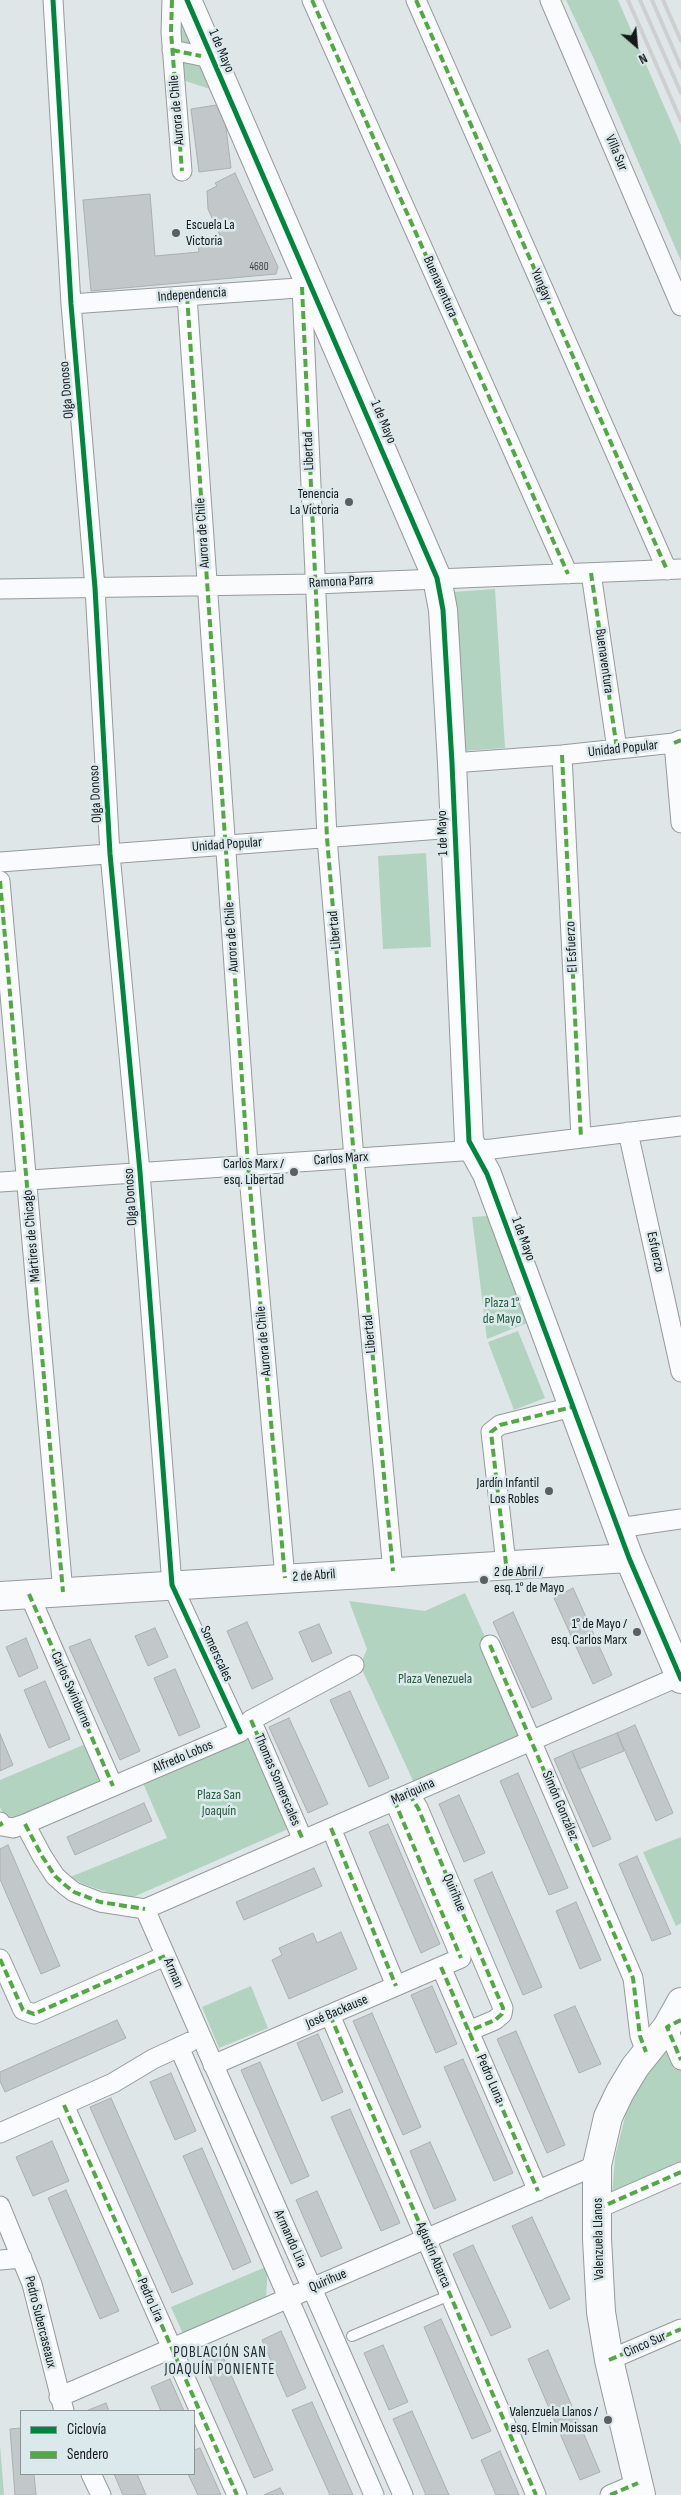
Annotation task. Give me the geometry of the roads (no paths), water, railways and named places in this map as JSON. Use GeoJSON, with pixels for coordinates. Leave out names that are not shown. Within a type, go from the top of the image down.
{"type":"FeatureCollection","features":[{"type":"Feature","properties":{"kind":"street","name":"Olga Donoso"},"geometry":{"type":"LineString","coordinates":[[53,0],[71,304],[95,588],[110,854],[140,1172],[172,1585]]}},
{"type":"Feature","properties":{"kind":"street","name":"Aurora de Chile"},"geometry":{"type":"LineString","coordinates":[[172,0],[170,17],[182,171]]}},
{"type":"Feature","properties":{"kind":"street","name":"1 de Mayo"},"geometry":{"type":"LineString","coordinates":[[188,0],[307,287],[437,578],[443,610],[452,763],[467,1130],[473,1150],[487,1174],[629,1558],[681,1677]]}},
{"type":"Feature","properties":{"kind":"street","name":"Buenaventura"},"geometry":{"type":"LineString","coordinates":[[312,0],[568,574]]}},
{"type":"Feature","properties":{"kind":"street","name":"Yungay"},"geometry":{"type":"LineString","coordinates":[[416,0],[674,569]]}},
{"type":"Feature","properties":{"kind":"street","name":"Villa Sur"},"geometry":{"type":"LineString","coordinates":[[550,0],[681,306]]}},
{"type":"Feature","properties":{"kind":"street"},"geometry":{"type":"LineString","coordinates":[[172,50],[201,56]]}},
{"type":"Feature","properties":{"kind":"street","name":"Independencia"},"geometry":{"type":"LineString","coordinates":[[71,304],[307,287]]}},
{"type":"Feature","properties":{"kind":"street","name":"Libertad"},"geometry":{"type":"LineString","coordinates":[[307,287],[315,584],[328,838],[354,1158],[393,1571]]}},
{"type":"Feature","properties":{"kind":"street","name":"Aurora de Chile"},"geometry":{"type":"LineString","coordinates":[[187,296],[248,1165],[285,1578]]}},
{"type":"Feature","properties":{"kind":"street","name":"Ramona Parra"},"geometry":{"type":"LineString","coordinates":[[0,589],[315,584],[674,569]]}},
{"type":"Feature","properties":{"kind":"street","name":"Buenaventura"},"geometry":{"type":"LineString","coordinates":[[591,572],[617,749]]}},
{"type":"Feature","properties":{"kind":"street"},"geometry":{"type":"LineString","coordinates":[[678,742],[681,823]]}},
{"type":"Feature","properties":{"kind":"street","name":"Unidad Popular"},"geometry":{"type":"LineString","coordinates":[[452,763],[562,755],[678,742]]}},
{"type":"Feature","properties":{"kind":"street","name":"El Esfuerzo"},"geometry":{"type":"LineString","coordinates":[[562,755],[581,1138]]}},
{"type":"Feature","properties":{"kind":"street","name":"Unidad Popular"},"geometry":{"type":"LineString","coordinates":[[0,862],[455,828]]}},
{"type":"Feature","properties":{"kind":"street","name":"Mártires de Chicago"},"geometry":{"type":"LineString","coordinates":[[0,881],[63,1592]]}},
{"type":"Feature","properties":{"kind":"street","name":"Carlos Marx"},"geometry":{"type":"LineString","coordinates":[[0,1182],[473,1150],[681,1126]]}},
{"type":"Feature","properties":{"kind":"street","name":"Esfuerzo"},"geometry":{"type":"LineString","coordinates":[[628,1132],[681,1372]]}},
{"type":"Feature","properties":{"kind":"street"},"geometry":{"type":"LineString","coordinates":[[506,1564],[491,1432],[500,1425],[572,1407]]}},
{"type":"Feature","properties":{"kind":"street"},"geometry":{"type":"LineString","coordinates":[[618,1528],[681,1519]]}},
{"type":"Feature","properties":{"kind":"street","name":"2 de Abril"},"geometry":{"type":"LineString","coordinates":[[0,1596],[629,1558]]}},
{"type":"Feature","properties":{"kind":"street","name":"Somerscales"},"geometry":{"type":"LineString","coordinates":[[172,1585],[246,1726]]}},
{"type":"Feature","properties":{"kind":"street","name":"Carlos Swinburne"},"geometry":{"type":"LineString","coordinates":[[29,1594],[113,1786]]}},
{"type":"Feature","properties":{"kind":"street","name":"Simón González"},"geometry":{"type":"LineString","coordinates":[[490,1645],[628,1968],[635,1988],[640,2036],[646,2052]]}},
{"type":"Feature","properties":{"kind":"street","name":"Alfredo Lobos"},"geometry":{"type":"LineString","coordinates":[[1,1824],[13,1828],[25,1824],[113,1786],[246,1726],[354,1665]]}},
{"type":"Feature","properties":{"kind":"street","name":"Mariquina"},"geometry":{"type":"LineString","coordinates":[[145,1909],[681,1677]]}},
{"type":"Feature","properties":{"kind":"street","name":"Thomas Somerscales"},"geometry":{"type":"LineString","coordinates":[[246,1726],[303,1840]]}},
{"type":"Feature","properties":{"kind":"street","name":"José Backause"},"geometry":{"type":"LineString","coordinates":[[213,2064],[461,1958],[402,1797]]}},
{"type":"Feature","properties":{"kind":"street","name":"Quirihue"},"geometry":{"type":"LineString","coordinates":[[402,1797],[418,1808],[503,2008],[500,2018],[469,2031]]}},
{"type":"Feature","properties":{"kind":"street"},"geometry":{"type":"LineString","coordinates":[[25,1824],[55,1876],[65,1885],[100,1902],[145,1909]]}},
{"type":"Feature","properties":{"kind":"street"},"geometry":{"type":"LineString","coordinates":[[331,1828],[396,1986]]}},
{"type":"Feature","properties":{"kind":"street","name":"Arman"},"geometry":{"type":"LineString","coordinates":[[145,1909],[200,2037]]}},
{"type":"Feature","properties":{"kind":"street"},"geometry":{"type":"LineString","coordinates":[[0,1959],[23,2010],[34,2014],[165,1956]]}},
{"type":"Feature","properties":{"kind":"street","name":"Pedro Luna"},"geometry":{"type":"LineString","coordinates":[[441,1967],[538,2191]]}},
{"type":"Feature","properties":{"kind":"street","name":"Valenzuela Llanos"},"geometry":{"type":"LineString","coordinates":[[640,2489],[609,2360],[599,2298],[597,2165],[608,2117],[614,2104],[646,2052],[674,2024],[681,2002]]}},
{"type":"Feature","properties":{"kind":"street","name":"Agustín Abarca"},"geometry":{"type":"LineString","coordinates":[[330,2015],[536,2495]]}},
{"type":"Feature","properties":{"kind":"street"},"geometry":{"type":"LineString","coordinates":[[674,2024],[681,2060]]}},
{"type":"Feature","properties":{"kind":"street"},"geometry":{"type":"LineString","coordinates":[[0,2133],[113,2083],[152,2059],[200,2037]]}},
{"type":"Feature","properties":{"kind":"street","name":"Armando Lira"},"geometry":{"type":"LineString","coordinates":[[200,2037],[403,2495]]}},
{"type":"Feature","properties":{"kind":"street","name":"Armando Lira"},"geometry":{"type":"LineString","coordinates":[[180,2047],[374,2495]]}},
{"type":"Feature","properties":{"kind":"street","name":"Pedro Lira"},"geometry":{"type":"LineString","coordinates":[[64,2105],[237,2495]]}},
{"type":"Feature","properties":{"kind":"street","name":"Quirihue"},"geometry":{"type":"LineString","coordinates":[[62,2404],[172,2348],[597,2165]]}},
{"type":"Feature","properties":{"kind":"street"},"geometry":{"type":"LineString","coordinates":[[597,2209],[681,2172]]}},
{"type":"Feature","properties":{"kind":"street","name":"Pedro Subercaseaux"},"geometry":{"type":"LineString","coordinates":[[0,2206],[32,2284],[62,2404]]}},
{"type":"Feature","properties":{"kind":"street"},"geometry":{"type":"LineString","coordinates":[[0,2260],[22,2258]]}},
{"type":"Feature","properties":{"kind":"street","name":"Cinco Sur"},"geometry":{"type":"LineString","coordinates":[[609,2360],[681,2329]]}},
{"type":"Feature","properties":{"kind":"street"},"geometry":{"type":"LineString","coordinates":[[91,2475],[101,2495]]}},
{"type":"Feature","properties":{"kind":"street"},"geometry":{"type":"LineString","coordinates":[[610,2495],[640,2489]]}},
{"type":"Feature","properties":{"kind":"lane"},"geometry":{"type":"LineString","coordinates":[[352,2336],[450,2295]]}},
{"type":"Feature","properties":{"kind":"railway"},"geometry":{"type":"LineString","coordinates":[[628,0],[681,121]]}},
{"type":"Feature","properties":{"kind":"railway"},"geometry":{"type":"LineString","coordinates":[[640,0],[681,93]]}},
{"type":"Feature","properties":{"kind":"railway"},"geometry":{"type":"LineString","coordinates":[[652,0],[681,67]]}},
{"type":"Feature","properties":{"kind":"railway"},"geometry":{"type":"LineString","coordinates":[[663,0],[681,41]]}},
{"type":"Feature","properties":{"kind":"place","name":"Escuela La Victoria"},"geometry":{"type":"Point","coordinates":[176,233]}},
{"type":"Feature","properties":{"kind":"place","name":"Tenencia La Victoria"},"geometry":{"type":"Point","coordinates":[349,502]}},
{"type":"Feature","properties":{"kind":"place","name":"Carlos Marx / esq. Libertad"},"geometry":{"type":"Point","coordinates":[294,1172]}},
{"type":"Feature","properties":{"kind":"place","name":"Jardín Infantil Los Robles"},"geometry":{"type":"Point","coordinates":[549,1491]}},
{"type":"Feature","properties":{"kind":"place","name":"2 de Abril / esq. 1° de Mayo"},"geometry":{"type":"Point","coordinates":[484,1580]}},
{"type":"Feature","properties":{"kind":"place","name":"1° de Mayo / esq. Carlos Marx"},"geometry":{"type":"Point","coordinates":[637,1632]}},
{"type":"Feature","properties":{"kind":"place","name":"Valenzuela Llanos / esq. Elmin Moissan"},"geometry":{"type":"Point","coordinates":[608,2420]}},
{"type":"Feature","properties":{"kind":"district","name":"POBLACIÓN SAN JOAQUÍN PONIENTE"},"geometry":{"type":"Point","coordinates":[220,2362]}},
{"type":"Feature","properties":{"kind":"park label","name":"Plaza 1° de Mayo"},"geometry":{"type":"Point","coordinates":[502,1312]}},
{"type":"Feature","properties":{"kind":"park label","name":"Plaza Venezuela"},"geometry":{"type":"Point","coordinates":[435,1679]}},
{"type":"Feature","properties":{"kind":"park label","name":"Plaza San Joaquín"},"geometry":{"type":"Point","coordinates":[219,1804]}}]}
